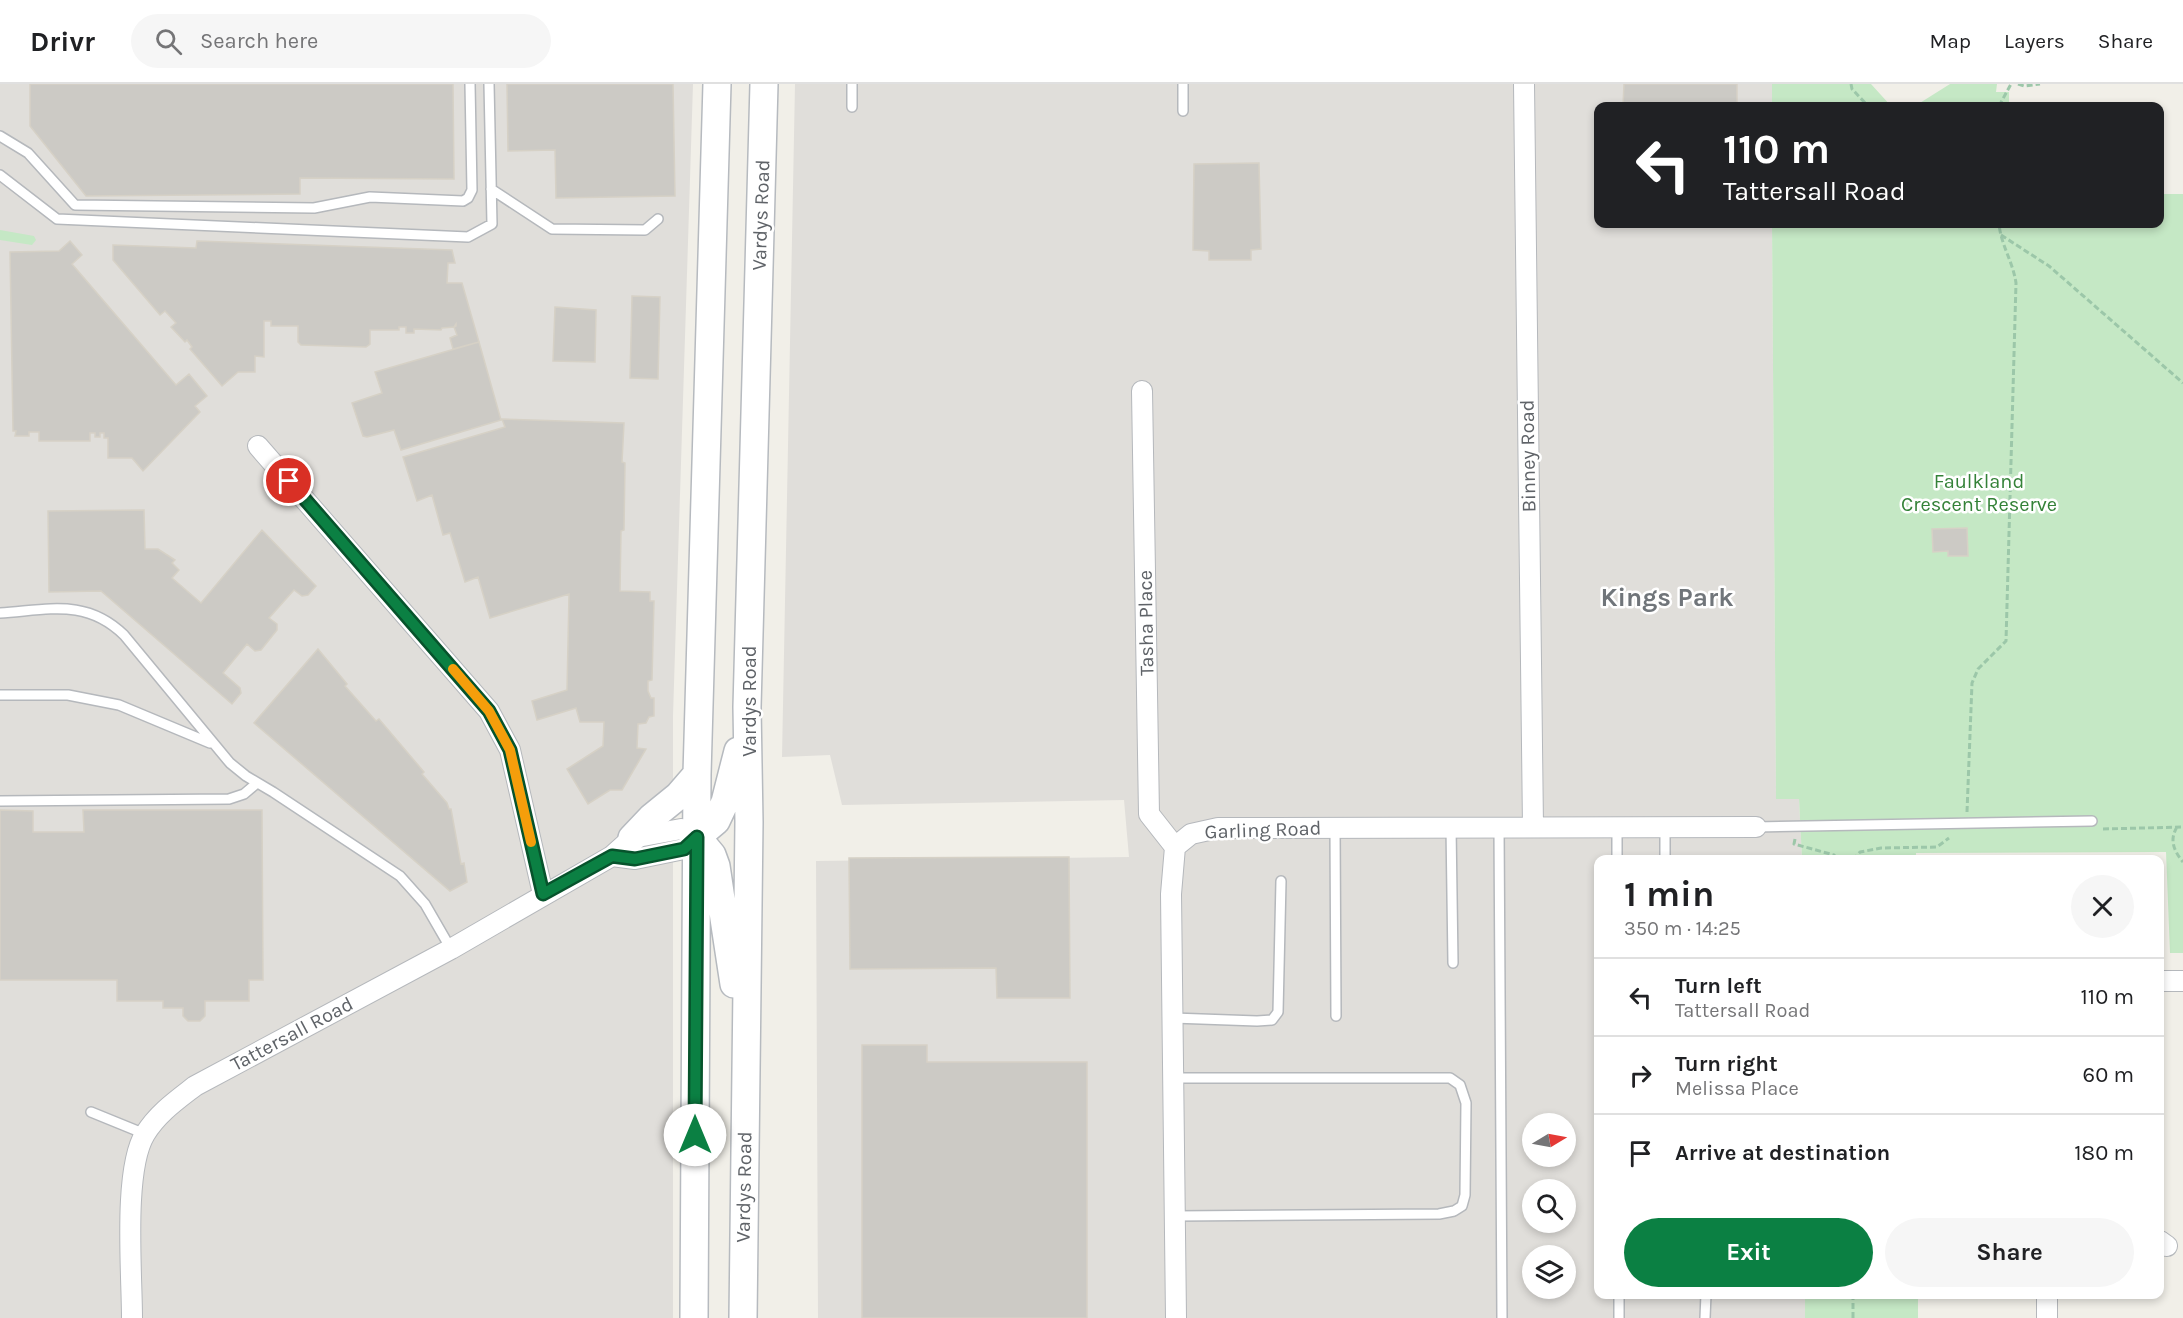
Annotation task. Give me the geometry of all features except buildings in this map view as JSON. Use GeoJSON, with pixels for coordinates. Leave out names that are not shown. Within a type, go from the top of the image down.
{"type":"FeatureCollection","features":[{"type":"Feature","properties":{"kind":"main road"},"geometry":{"type":"LineString","coordinates":[[694,1318],[697,774],[717,84]]}},
{"type":"Feature","properties":{"kind":"main road","name":"Vardys Road"},"geometry":{"type":"LineString","coordinates":[[743,1318],[749,822],[747,707],[765,84]]}},
{"type":"Feature","properties":{"kind":"main road"},"geometry":{"type":"LineString","coordinates":[[697,837],[716,821],[725,802],[747,707]]}},
{"type":"Feature","properties":{"kind":"main road"},"geometry":{"type":"LineString","coordinates":[[632,838],[651,818],[678,796],[697,774]]}},
{"type":"Feature","properties":{"kind":"main road"},"geometry":{"type":"LineString","coordinates":[[697,837],[712,855],[716,867],[746,1069]]}},
{"type":"Feature","properties":{"kind":"street","name":"Binney Road"},"geometry":{"type":"LineString","coordinates":[[1524,84],[1533,827]]}},
{"type":"Feature","properties":{"kind":"street","name":"Tasha Place"},"geometry":{"type":"LineString","coordinates":[[1142,391],[1149,814],[1174,847]]}},
{"type":"Feature","properties":{"kind":"street"},"geometry":{"type":"LineString","coordinates":[[258,446],[489,711],[510,750],[543,894]]}},
{"type":"Feature","properties":{"kind":"street","name":"Garling Road"},"geometry":{"type":"LineString","coordinates":[[1174,847],[1191,834],[1218,828],[1756,827]]}},
{"type":"Feature","properties":{"kind":"street"},"geometry":{"type":"LineString","coordinates":[[612,856],[635,859],[684,849],[697,837],[681,829],[632,838]]}},
{"type":"Feature","properties":{"kind":"street","name":"Tattersall Road"},"geometry":{"type":"LineString","coordinates":[[132,1318],[131,1210],[134,1172],[138,1151],[145,1134],[163,1111],[195,1086],[451,949],[612,856],[632,838]]}},
{"type":"Feature","properties":{"kind":"street"},"geometry":{"type":"LineString","coordinates":[[1174,847],[1171,894],[1176,1318]]}},
{"type":"Feature","properties":{"kind":"street"},"geometry":{"type":"LineString","coordinates":[[2164,981],[2183,981]]}},
{"type":"Feature","properties":{"kind":"street"},"geometry":{"type":"LineString","coordinates":[[2047,1299],[2047,1318]]}},
{"type":"Feature","properties":{"kind":"lane"},"geometry":{"type":"LineString","coordinates":[[0,136],[28,153],[75,205],[314,208],[370,197],[463,201],[468,198],[472,190],[470,84]]}},
{"type":"Feature","properties":{"kind":"lane"},"geometry":{"type":"LineString","coordinates":[[0,175],[57,219],[468,237],[492,224],[489,84]]}},
{"type":"Feature","properties":{"kind":"lane"},"geometry":{"type":"LineString","coordinates":[[852,84],[852,107]]}},
{"type":"Feature","properties":{"kind":"lane"},"geometry":{"type":"LineString","coordinates":[[1183,84],[1183,111]]}},
{"type":"Feature","properties":{"kind":"lane"},"geometry":{"type":"LineString","coordinates":[[491,189],[552,229],[645,230],[658,219]]}},
{"type":"Feature","properties":{"kind":"lane"},"geometry":{"type":"LineString","coordinates":[[0,613],[74,609],[97,615],[107,621],[124,635],[230,763],[400,876],[425,904],[451,949]]}},
{"type":"Feature","properties":{"kind":"lane"},"geometry":{"type":"LineString","coordinates":[[0,694],[68,695],[119,705],[212,744]]}},
{"type":"Feature","properties":{"kind":"lane"},"geometry":{"type":"LineString","coordinates":[[0,801],[230,799],[244,794],[257,783]]}},
{"type":"Feature","properties":{"kind":"lane"},"geometry":{"type":"LineString","coordinates":[[1756,827],[2092,821]]}},
{"type":"Feature","properties":{"kind":"lane"},"geometry":{"type":"LineString","coordinates":[[1335,827],[1336,1016]]}},
{"type":"Feature","properties":{"kind":"lane"},"geometry":{"type":"LineString","coordinates":[[1451,827],[1453,963]]}},
{"type":"Feature","properties":{"kind":"lane"},"geometry":{"type":"LineString","coordinates":[[1499,827],[1502,1318]]}},
{"type":"Feature","properties":{"kind":"lane"},"geometry":{"type":"LineString","coordinates":[[1617,827],[1617,855]]}},
{"type":"Feature","properties":{"kind":"lane"},"geometry":{"type":"LineString","coordinates":[[1665,827],[1665,855]]}},
{"type":"Feature","properties":{"kind":"lane"},"geometry":{"type":"LineString","coordinates":[[1173,1018],[1257,1022],[1272,1020],[1278,1012],[1281,881]]}},
{"type":"Feature","properties":{"kind":"lane"},"geometry":{"type":"LineString","coordinates":[[1173,1078],[1450,1078],[1460,1085],[1466,1103],[1465,1195],[1462,1206],[1454,1211],[1439,1214],[1174,1216]]}},
{"type":"Feature","properties":{"kind":"lane"},"geometry":{"type":"LineString","coordinates":[[92,1112],[145,1134]]}},
{"type":"Feature","properties":{"kind":"lane"},"geometry":{"type":"LineString","coordinates":[[1619,1299],[1619,1318]]}},
{"type":"Feature","properties":{"kind":"lane"},"geometry":{"type":"LineString","coordinates":[[1706,1299],[1706,1318]]}},
{"type":"Feature","properties":{"kind":"path"},"geometry":{"type":"LineString","coordinates":[[1851,84],[1852,89],[1864,102]]}},
{"type":"Feature","properties":{"kind":"path"},"geometry":{"type":"LineString","coordinates":[[2001,102],[2011,84]]}},
{"type":"Feature","properties":{"kind":"path"},"geometry":{"type":"LineString","coordinates":[[2018,84],[2025,87],[2040,84]]}},
{"type":"Feature","properties":{"kind":"path"},"geometry":{"type":"LineString","coordinates":[[1857,855],[1860,852],[1881,848],[1937,847],[1955,833],[1966,833],[1972,683],[1978,669],[2006,641],[2016,283],[2013,265],[1999,228]]}},
{"type":"Feature","properties":{"kind":"path"},"geometry":{"type":"LineString","coordinates":[[2000,234],[2049,266],[2183,383]]}},
{"type":"Feature","properties":{"kind":"path"},"geometry":{"type":"LineString","coordinates":[[1797,827],[1794,844],[1834,855]]}},
{"type":"Feature","properties":{"kind":"path"},"geometry":{"type":"LineString","coordinates":[[2177,827],[2173,835],[2173,844],[2176,854],[2183,862]]}},
{"type":"Feature","properties":{"kind":"path"},"geometry":{"type":"LineString","coordinates":[[1853,1299],[1853,1318]]}},
{"type":"Feature","properties":{"kind":"shaded area"},"geometry":{"type":"Polygon","coordinates":[[[0,84],[693,84],[673,716],[673,1318],[0,1318],[0,84]]]}},
{"type":"Feature","properties":{"kind":"shaded area"},"geometry":{"type":"Polygon","coordinates":[[[795,84],[1772,84],[1772,102],[1594,102],[1594,228],[1772,228],[1776,798],[1799,799],[1802,855],[1594,855],[1594,1299],[1805,1299],[1805,1318],[818,1318],[816,861],[1129,857],[1124,800],[842,805],[830,755],[782,757],[795,84]]]}},
{"type":"Feature","properties":{"kind":"green space"},"geometry":{"type":"Polygon","coordinates":[[[1772,84],[1871,84],[1887,102],[1772,102],[1772,84]]]}},
{"type":"Feature","properties":{"kind":"green space"},"geometry":{"type":"Polygon","coordinates":[[[1950,84],[1997,84],[1996,92],[2009,92],[2009,102],[1921,102],[1950,84]]]}},
{"type":"Feature","properties":{"kind":"green space","name":"Faulkland Crescent Reserve"},"geometry":{"type":"Polygon","coordinates":[[[2164,194],[2183,194],[2183,953],[2170,953],[2166,852],[1802,855],[1799,799],[1776,799],[1772,228],[2164,228],[2164,194]]]}},
{"type":"Feature","properties":{"kind":"green space"},"geometry":{"type":"Polygon","coordinates":[[[0,230],[34,236],[36,240],[32,245],[0,240],[0,230]]]}},
{"type":"Feature","properties":{"kind":"green space"},"geometry":{"type":"Polygon","coordinates":[[[1805,1299],[1918,1299],[1918,1318],[1805,1318],[1805,1299]]]}},
{"type":"Feature","properties":{"kind":"slow traffic"},"geometry":{"type":"LineString","coordinates":[[453,669],[489,711],[510,750],[531,842]]}},
{"type":"Feature","properties":{"kind":"district","name":"Kings Park"},"geometry":{"type":"Point","coordinates":[1667,597]}},
{"type":"Feature","properties":{"kind":"route"},"geometry":{"type":"LineString","coordinates":[[289,481],[489,711],[510,750],[543,894],[612,856],[635,859],[684,849],[697,837],[695,1135]]}}]}
